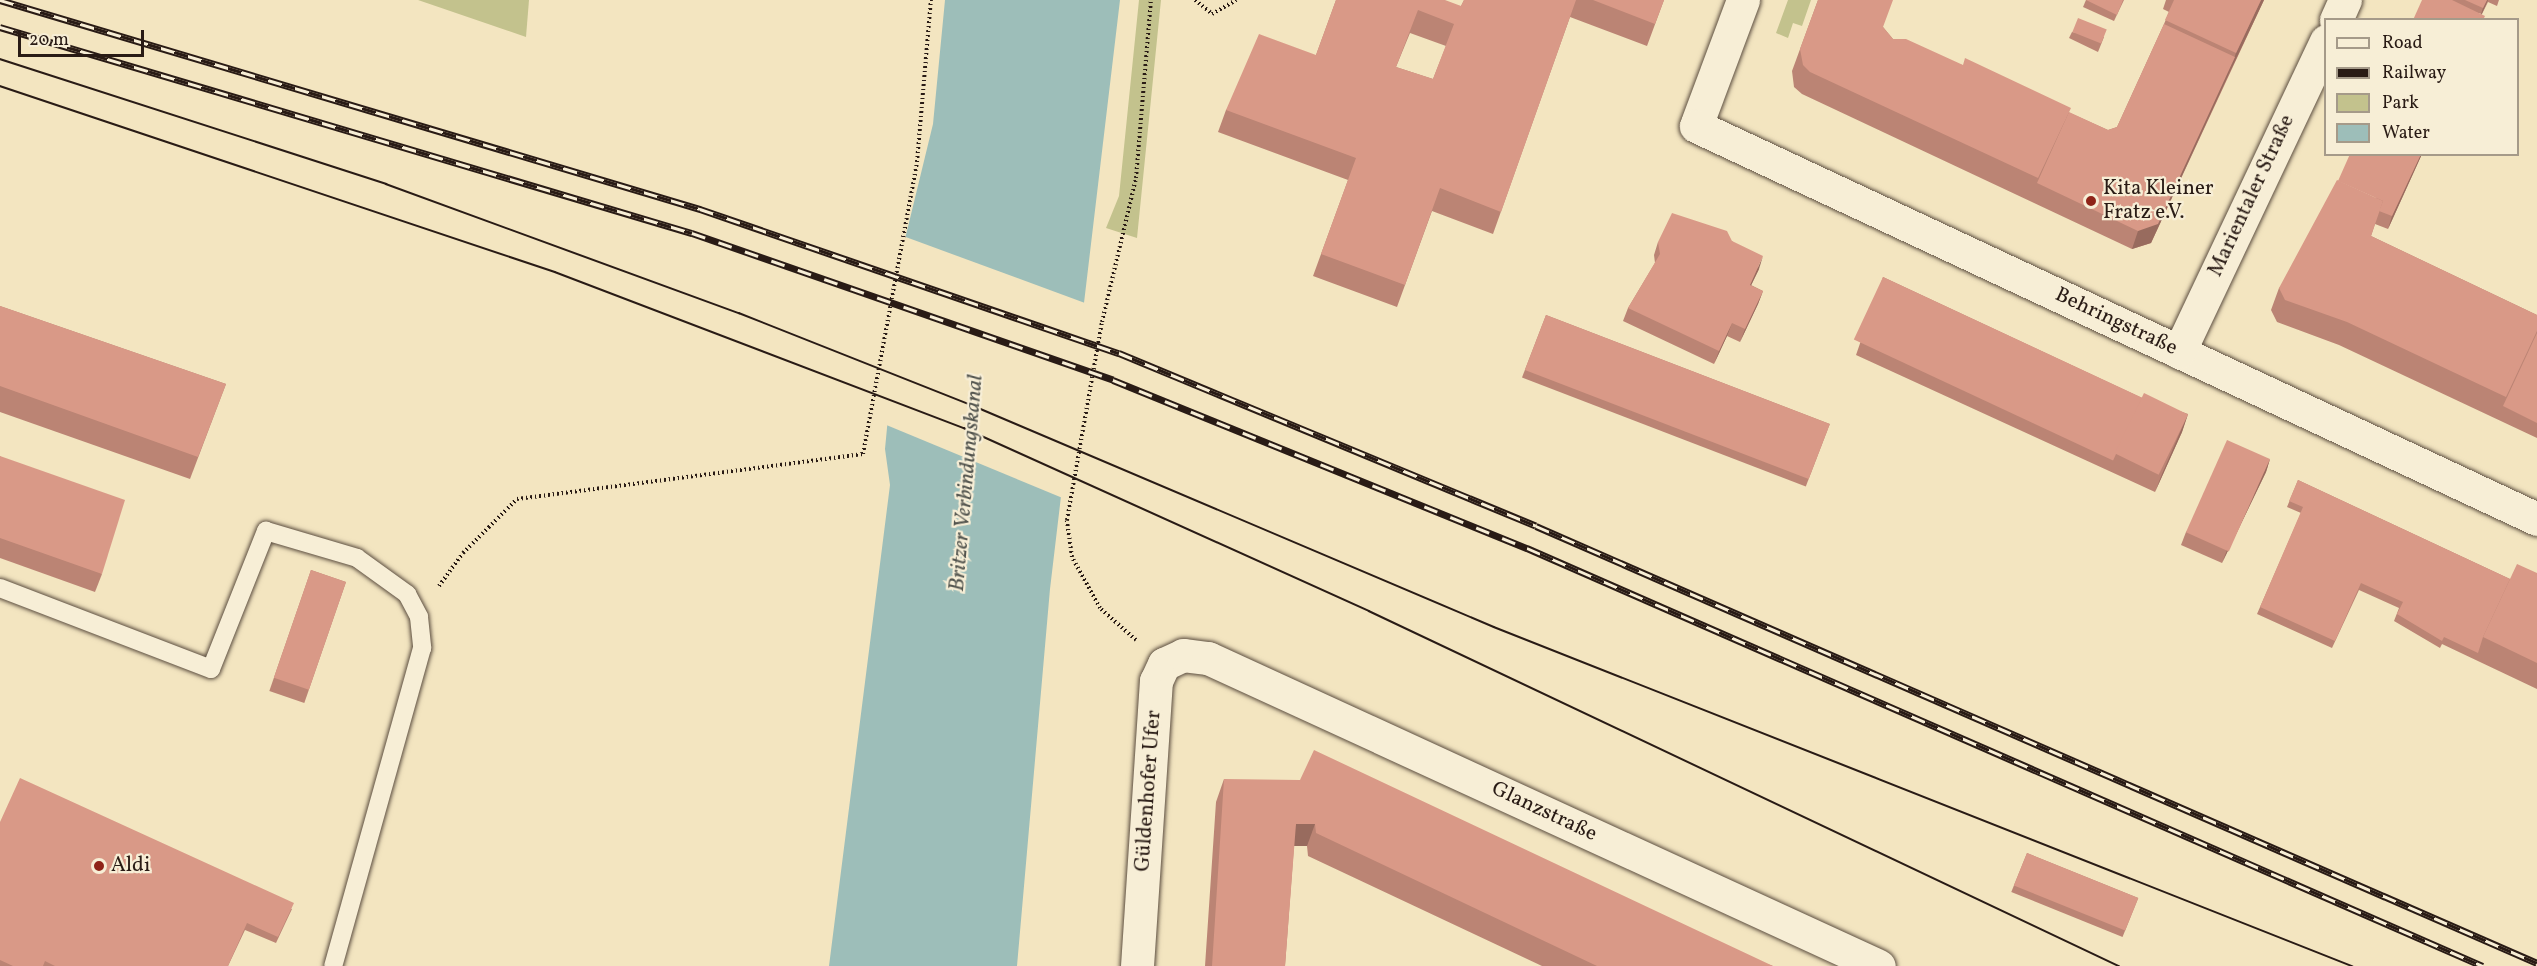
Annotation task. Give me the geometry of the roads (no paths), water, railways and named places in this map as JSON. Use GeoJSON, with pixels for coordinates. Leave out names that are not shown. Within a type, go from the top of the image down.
{"type":"FeatureCollection","features":[{"type":"Feature","properties":{"kind":"street","name":"Behringstraße"},"geometry":{"type":"LineString","coordinates":[[1743,0],[1696,126],[2537,519]]}},
{"type":"Feature","properties":{"kind":"street"},"geometry":{"type":"LineString","coordinates":[[2337,18],[2345,0]]}},
{"type":"Feature","properties":{"kind":"street","name":"Marientaler Straße"},"geometry":{"type":"LineString","coordinates":[[2179,352],[2324,43]]}},
{"type":"Feature","properties":{"kind":"street","name":"Güldenhofer Ufer"},"geometry":{"type":"LineString","coordinates":[[1137,966],[1156,681],[1164,664],[1183,655],[1208,658]]}},
{"type":"Feature","properties":{"kind":"street","name":"Glanzstraße"},"geometry":{"type":"LineString","coordinates":[[1208,658],[1879,966]]}},
{"type":"Feature","properties":{"kind":"lane"},"geometry":{"type":"LineString","coordinates":[[0,588],[211,669],[266,531],[357,558],[407,594],[419,617],[422,648],[395,756],[333,966]]}},
{"type":"Feature","properties":{"kind":"water","name":"Britzer Verbindungskanal"},"geometry":{"type":"Polygon","coordinates":[[[945,0],[1120,0],[1050,589],[1017,966],[829,966],[890,485],[885,449],[905,239],[933,124],[945,0]]]}},
{"type":"Feature","properties":{"kind":"tram line"},"geometry":{"type":"LineString","coordinates":[[0,59],[386,184],[739,313],[969,404],[1494,627],[2352,966]]}},
{"type":"Feature","properties":{"kind":"tram line"},"geometry":{"type":"LineString","coordinates":[[0,86],[555,272],[964,428],[1369,611],[2119,966]]}},
{"type":"Feature","properties":{"kind":"railway"},"geometry":{"type":"LineString","coordinates":[[0,0],[700,209],[1119,353],[1536,526],[2537,963]]}},
{"type":"Feature","properties":{"kind":"railway"},"geometry":{"type":"LineString","coordinates":[[0,27],[692,233],[1113,380],[1527,548],[2483,966]]}},
{"type":"Feature","properties":{"kind":"place","name":"Kita Kleiner Fratz e.V."},"geometry":{"type":"Point","coordinates":[2091,201]}},
{"type":"Feature","properties":{"kind":"place","name":"Aldi"},"geometry":{"type":"Point","coordinates":[99,866]}}]}
